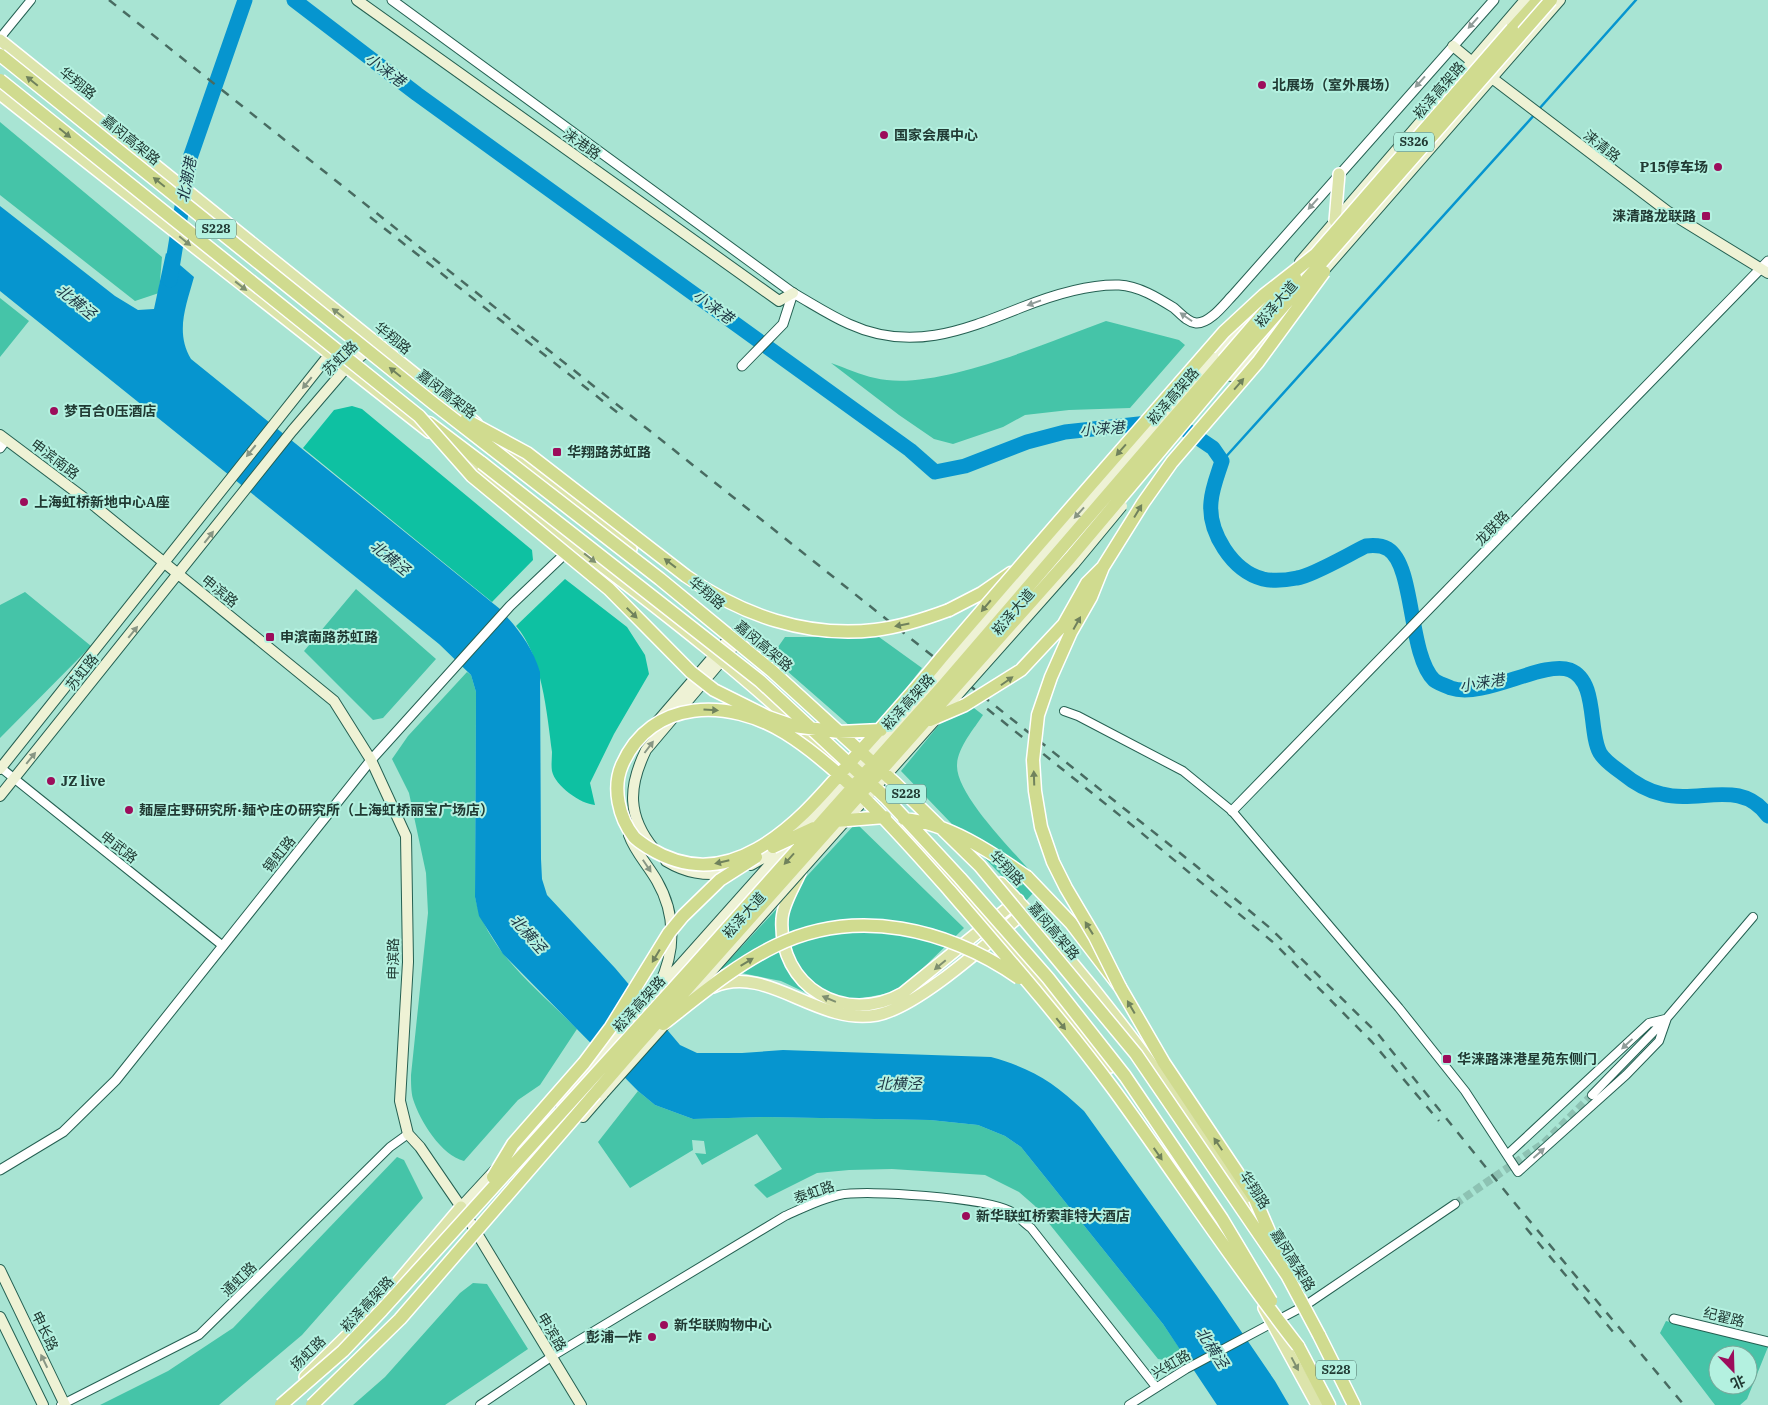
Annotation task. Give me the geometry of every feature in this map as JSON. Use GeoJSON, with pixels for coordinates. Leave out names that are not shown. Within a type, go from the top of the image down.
{"type":"FeatureCollection","features":[{"type":"Feature","properties":{"kind":"highway"},"geometry":{"type":"LineString","coordinates":[[1512,29],[1530,0]]}},
{"type":"Feature","properties":{"kind":"highway","name":"崧泽高架路"},"geometry":{"type":"LineString","coordinates":[[281,1405],[343,1351],[691,969],[942,687],[1538,0]]}},
{"type":"Feature","properties":{"kind":"highway","name":"崧泽高架路"},"geometry":{"type":"LineString","coordinates":[[306,1405],[330,1387],[400,1319],[638,1044],[1038,594],[1550,0]]}},
{"type":"Feature","properties":{"kind":"highway","name":"嘉闵高架路"},"geometry":{"type":"LineString","coordinates":[[0,55],[433,402],[660,579],[772,671],[896,784],[980,866],[1136,1054],[1287,1275],[1354,1405]]}},
{"type":"Feature","properties":{"kind":"highway","name":"S228"},"geometry":{"type":"LineString","coordinates":[[0,80],[419,416],[604,557],[760,681],[885,797],[960,878],[1048,978],[1125,1076],[1222,1219],[1298,1346],[1329,1405]]}},
{"type":"Feature","properties":{"kind":"highway"},"geometry":{"type":"LineString","coordinates":[[1287,1275],[1274,1238],[1255,1199],[1164,1063],[1120,987],[1053,862],[1041,827],[1035,791],[1033,760],[1038,715],[1051,677],[1071,632],[1091,597],[1103,567],[1143,503],[1172,462],[1258,362],[1408,163]]}},
{"type":"Feature","properties":{"kind":"highway"},"geometry":{"type":"LineString","coordinates":[[1298,1346],[1251,1286],[1112,1087],[1030,986],[924,861],[872,807],[840,777],[834,771],[804,746],[774,727],[752,717],[726,711],[697,709],[670,715],[647,728],[632,746],[619,771],[617,795],[624,820],[636,840],[662,856],[685,865],[709,865],[734,860],[757,849],[809,809],[835,780],[842,772],[874,735],[881,728],[1224,332],[1264,295],[1315,255]]}},
{"type":"Feature","properties":{"kind":"highway"},"geometry":{"type":"LineString","coordinates":[[433,402],[527,454],[710,593],[771,621],[807,628],[837,630],[875,630],[914,623],[949,610],[982,593],[1017,569]]}},
{"type":"Feature","properties":{"kind":"highway"},"geometry":{"type":"LineString","coordinates":[[419,416],[472,476],[609,589],[691,672],[714,690],[794,726],[839,732],[871,732],[909,727],[935,719],[965,705],[1021,670],[1064,624],[1087,583],[1103,567]]}},
{"type":"Feature","properties":{"kind":"highway"},"geometry":{"type":"LineString","coordinates":[[479,1200],[513,1144],[589,1056],[631,997],[669,933],[694,904],[720,880],[781,842],[833,821],[886,817],[938,825],[1006,862],[1027,877],[1052,901],[1120,987]]}},
{"type":"Feature","properties":{"kind":"highway"},"geometry":{"type":"LineString","coordinates":[[638,1044],[721,979],[752,959],[777,945],[814,933],[846,927],[900,928],[954,942],[998,964],[1030,986]]}},
{"type":"Feature","properties":{"kind":"highway"},"geometry":{"type":"LineString","coordinates":[[312,1405],[330,1387]]}},
{"type":"Feature","properties":{"kind":"main road","name":"涞港路"},"geometry":{"type":"LineString","coordinates":[[357,0],[779,301],[793,292]]}},
{"type":"Feature","properties":{"kind":"main road","name":"崧泽大道"},"geometry":{"type":"LineString","coordinates":[[461,1207],[652,999],[936,680],[1525,0]]}},
{"type":"Feature","properties":{"kind":"main road","name":"崧泽大道"},"geometry":{"type":"LineString","coordinates":[[478,1236],[1074,564],[1231,376],[1560,0]]}},
{"type":"Feature","properties":{"kind":"main road","name":"华翔路"},"geometry":{"type":"LineString","coordinates":[[0,39],[376,344],[559,489],[736,637],[898,779],[1018,900],[1070,959],[1159,1075],[1247,1205],[1292,1277],[1360,1405]]}},
{"type":"Feature","properties":{"kind":"main road","name":"涞清路"},"geometry":{"type":"LineString","coordinates":[[1453,46],[1492,78],[1667,211],[1766,267]]}},
{"type":"Feature","properties":{"kind":"main road"},"geometry":{"type":"LineString","coordinates":[[0,94],[202,256],[718,658],[814,741],[944,871],[991,922],[1127,1088],[1217,1224],[1317,1405]]}},
{"type":"Feature","properties":{"kind":"main road"},"geometry":{"type":"LineString","coordinates":[[1335,221],[1340,174]]}},
{"type":"Feature","properties":{"kind":"main road","name":"苏虹路"},"geometry":{"type":"LineString","coordinates":[[0,768],[225,483],[329,355],[376,344]]}},
{"type":"Feature","properties":{"kind":"main road","name":"苏虹路"},"geometry":{"type":"LineString","coordinates":[[0,796],[292,432],[346,368],[376,344]]}},
{"type":"Feature","properties":{"kind":"main road","name":"申滨南路"},"geometry":{"type":"LineString","coordinates":[[2,441],[96,507],[163,562]]}},
{"type":"Feature","properties":{"kind":"main road","name":"申滨路"},"geometry":{"type":"LineString","coordinates":[[163,562],[334,700],[371,760],[406,836],[408,962],[400,1100],[408,1134],[420,1147],[461,1207],[550,1357],[581,1405]]}},
{"type":"Feature","properties":{"kind":"main road"},"geometry":{"type":"LineString","coordinates":[[652,999],[667,969],[672,944],[672,921],[666,900],[657,881],[631,840],[621,805],[622,775],[638,745],[736,637]]}},
{"type":"Feature","properties":{"kind":"main road"},"geometry":{"type":"LineString","coordinates":[[718,658],[646,750],[636,771],[632,791],[632,803],[637,821],[646,840],[661,858],[692,873],[711,876],[738,872],[789,843]]}},
{"type":"Feature","properties":{"kind":"main road"},"geometry":{"type":"LineString","coordinates":[[800,873],[782,917],[782,935],[787,956],[794,969],[808,985],[827,998],[839,1003],[856,1006],[876,1004],[890,1000],[903,993],[1018,900]]}},
{"type":"Feature","properties":{"kind":"main road"},"geometry":{"type":"LineString","coordinates":[[688,998],[718,985],[750,982],[766,986],[828,1011],[847,1016],[864,1016],[896,1009],[920,995],[1000,933],[1026,910]]}},
{"type":"Feature","properties":{"kind":"main road","name":"扬虹路"},"geometry":{"type":"LineString","coordinates":[[274,1405],[380,1303],[461,1207]]}},
{"type":"Feature","properties":{"kind":"main road"},"geometry":{"type":"LineString","coordinates":[[312,1405],[375,1346],[478,1236]]}},
{"type":"Feature","properties":{"kind":"main road","name":"申长路"},"geometry":{"type":"LineString","coordinates":[[0,1270],[64,1404]]}},
{"type":"Feature","properties":{"kind":"main road"},"geometry":{"type":"LineString","coordinates":[[0,1317],[43,1405]]}},
{"type":"Feature","properties":{"kind":"street"},"geometry":{"type":"LineString","coordinates":[[0,39],[31,0]]}},
{"type":"Feature","properties":{"kind":"street"},"geometry":{"type":"LineString","coordinates":[[392,0],[793,292],[848,324],[894,338],[929,338],[958,331],[1061,294],[1119,285],[1140,289],[1196,323],[1216,312],[1494,0]]}},
{"type":"Feature","properties":{"kind":"street","name":"龙联路"},"geometry":{"type":"LineString","coordinates":[[1232,811],[1766,267]]}},
{"type":"Feature","properties":{"kind":"street"},"geometry":{"type":"LineString","coordinates":[[742,366],[783,324],[793,292]]}},
{"type":"Feature","properties":{"kind":"street","name":"锡虹路"},"geometry":{"type":"LineString","coordinates":[[0,1170],[64,1132],[110,1086],[371,760],[448,672],[510,606],[574,546]]}},
{"type":"Feature","properties":{"kind":"street"},"geometry":{"type":"LineString","coordinates":[[1064,711],[1078,716],[1183,771],[1232,811],[1399,1008],[1464,1091],[1518,1172],[1626,1075],[1659,1041],[1667,1018]]}},
{"type":"Feature","properties":{"kind":"street","name":"申武路"},"geometry":{"type":"LineString","coordinates":[[0,768],[223,946]]}},
{"type":"Feature","properties":{"kind":"street"},"geometry":{"type":"LineString","coordinates":[[1592,1095],[1667,1018],[1753,917]]}},
{"type":"Feature","properties":{"kind":"street"},"geometry":{"type":"LineString","coordinates":[[1507,1155],[1650,1024],[1667,1018]]}},
{"type":"Feature","properties":{"kind":"street","name":"通虹路"},"geometry":{"type":"LineString","coordinates":[[64,1404],[199,1335],[390,1147],[408,1134]]}},
{"type":"Feature","properties":{"kind":"street","name":"泰虹路"},"geometry":{"type":"LineString","coordinates":[[480,1405],[550,1357],[785,1216],[813,1203],[840,1195],[867,1193],[964,1200],[988,1204],[1010,1211],[1031,1228],[1156,1387]]}},
{"type":"Feature","properties":{"kind":"street","name":"兴虹路"},"geometry":{"type":"LineString","coordinates":[[1128,1405],[1186,1370],[1306,1305],[1455,1204]]}},
{"type":"Feature","properties":{"kind":"street","name":"纪翟路"},"geometry":{"type":"LineString","coordinates":[[1674,1319],[1768,1342]]}},
{"type":"Feature","properties":{"kind":"green space"},"geometry":{"type":"Polygon","coordinates":[[[0,122],[162,257],[159,293],[135,301],[0,195],[0,122]]]}},
{"type":"Feature","properties":{"kind":"green space"},"geometry":{"type":"Polygon","coordinates":[[[0,298],[29,321],[0,357],[0,298]]]}},
{"type":"Feature","properties":{"kind":"green space"},"geometry":{"type":"Polygon","coordinates":[[[1106,321],[1179,340],[1185,345],[1130,408],[1069,410],[1025,415],[1003,427],[953,444],[934,439],[831,363],[875,378],[900,381],[928,378],[991,363],[1106,321]]]}},
{"type":"Feature","properties":{"kind":"green space"},"geometry":{"type":"Polygon","coordinates":[[[352,406],[362,409],[532,550],[533,560],[492,602],[303,448],[334,410],[352,406]]]}},
{"type":"Feature","properties":{"kind":"green space"},"geometry":{"type":"Polygon","coordinates":[[[565,579],[627,627],[645,655],[649,674],[614,734],[590,783],[595,805],[576,798],[563,788],[554,777],[548,720],[542,686],[532,653],[525,638],[516,626],[565,579]]]}},
{"type":"Feature","properties":{"kind":"green space"},"geometry":{"type":"Polygon","coordinates":[[[356,589],[436,659],[383,718],[373,720],[304,651],[356,589]]]}},
{"type":"Feature","properties":{"kind":"green space"},"geometry":{"type":"Polygon","coordinates":[[[25,592],[91,646],[0,738],[0,605],[25,592]]]}},
{"type":"Feature","properties":{"kind":"green space"},"geometry":{"type":"Polygon","coordinates":[[[785,637],[879,637],[922,668],[866,740],[771,657],[785,637]]]}},
{"type":"Feature","properties":{"kind":"green space"},"geometry":{"type":"Polygon","coordinates":[[[467,672],[471,675],[476,692],[475,897],[481,917],[490,935],[516,969],[577,1029],[540,1085],[518,1100],[464,1161],[455,1158],[440,1145],[426,1127],[412,1096],[411,1075],[428,913],[426,873],[409,793],[392,759],[408,736],[467,672]]]}},
{"type":"Feature","properties":{"kind":"green space"},"geometry":{"type":"Polygon","coordinates":[[[961,698],[983,715],[960,752],[957,766],[959,778],[976,808],[1034,875],[1033,893],[1026,901],[901,771],[961,698]]]}},
{"type":"Feature","properties":{"kind":"green space"},"geometry":{"type":"Polygon","coordinates":[[[856,823],[964,928],[913,978],[895,992],[863,998],[840,998],[821,989],[813,996],[781,981],[721,969],[856,823]]]}},
{"type":"Feature","properties":{"kind":"green space"},"geometry":{"type":"Polygon","coordinates":[[[638,1091],[655,1105],[693,1119],[765,1117],[930,1120],[978,1125],[1005,1136],[1021,1147],[1163,1324],[1182,1352],[1170,1361],[1158,1359],[1035,1206],[1019,1192],[985,1175],[892,1169],[817,1173],[767,1198],[754,1185],[782,1169],[757,1134],[702,1165],[695,1153],[706,1154],[704,1141],[692,1140],[693,1150],[630,1188],[598,1142],[638,1091]]]}},
{"type":"Feature","properties":{"kind":"green space"},"geometry":{"type":"Polygon","coordinates":[[[397,1157],[404,1160],[423,1198],[302,1335],[219,1405],[100,1405],[168,1371],[233,1328],[397,1157]]]}},
{"type":"Feature","properties":{"kind":"green space"},"geometry":{"type":"Polygon","coordinates":[[[473,1283],[487,1284],[528,1349],[445,1405],[353,1405],[385,1377],[460,1293],[473,1283]]]}},
{"type":"Feature","properties":{"kind":"green space"},"geometry":{"type":"Polygon","coordinates":[[[1666,1321],[1768,1347],[1758,1372],[1758,1345],[1708,1345],[1708,1395],[1749,1395],[1740,1405],[1715,1405],[1660,1333],[1666,1321]]]}},
{"type":"Feature","properties":{"kind":"water","name":"北横泾"},"geometry":{"type":"Polygon","coordinates":[[[0,206],[115,296],[138,310],[154,309],[166,253],[194,277],[185,309],[183,329],[186,349],[191,359],[500,609],[513,624],[529,646],[540,672],[541,859],[542,879],[547,895],[615,968],[680,1045],[697,1053],[742,1053],[783,1050],[991,1057],[1018,1066],[1041,1077],[1084,1111],[1217,1296],[1275,1381],[1289,1405],[1217,1405],[1163,1324],[1021,1147],[1005,1136],[978,1125],[930,1120],[765,1117],[693,1119],[655,1105],[638,1091],[503,954],[479,916],[475,897],[476,692],[471,675],[439,644],[0,291],[0,206]]]}},
{"type":"Feature","properties":{"kind":"waterway","name":"北潮港"},"geometry":{"type":"LineString","coordinates":[[170,280],[190,158],[245,0]]}},
{"type":"Feature","properties":{"kind":"waterway","name":"小涞港"},"geometry":{"type":"LineString","coordinates":[[294,0],[417,94],[910,450],[935,472],[965,466],[1027,442],[1065,432],[1148,423],[1176,423],[1213,448],[1222,461],[1215,481],[1211,514],[1224,549],[1241,568],[1263,579],[1293,579],[1312,573],[1366,546],[1388,549],[1397,558],[1403,573],[1420,651],[1426,668],[1434,680],[1451,688],[1464,690],[1496,685],[1545,670],[1558,668],[1570,670],[1579,676],[1589,695],[1596,744],[1600,753],[1626,776],[1636,783],[1662,794],[1676,796],[1719,794],[1745,798],[1757,805],[1768,816]]}},
{"type":"Feature","properties":{"kind":"waterway"},"geometry":{"type":"LineString","coordinates":[[1539,109],[1636,0]]}},
{"type":"Feature","properties":{"kind":"waterway"},"geometry":{"type":"LineString","coordinates":[[1222,461],[1536,113]]}},
{"type":"Feature","properties":{"kind":"tunnel"},"geometry":{"type":"LineString","coordinates":[[1455,1204],[1544,1143],[1592,1095]]}},
{"type":"Feature","properties":{"kind":"railway"},"geometry":{"type":"LineString","coordinates":[[109,0],[1195,865],[1270,928],[1378,1034],[1518,1207],[1684,1405]]}},
{"type":"Feature","properties":{"kind":"railway"},"geometry":{"type":"LineString","coordinates":[[370,217],[623,417]]}},
{"type":"Feature","properties":{"kind":"railway"},"geometry":{"type":"LineString","coordinates":[[945,675],[1138,830],[1274,943],[1372,1042],[1439,1121]]}},
{"type":"Feature","properties":{"kind":"railway"},"geometry":{"type":"LineString","coordinates":[[1526,1228],[1614,1333]]}},
{"type":"Feature","properties":{"kind":"place","name":"北展场（室外展场）"},"geometry":{"type":"Point","coordinates":[1262,85]}},
{"type":"Feature","properties":{"kind":"place","name":"国家会展中心"},"geometry":{"type":"Point","coordinates":[884,135]}},
{"type":"Feature","properties":{"kind":"place","name":"P15停车场"},"geometry":{"type":"Point","coordinates":[1718,167]}},
{"type":"Feature","properties":{"kind":"place","name":"涞清路龙联路"},"geometry":{"type":"Point","coordinates":[1706,216]}},
{"type":"Feature","properties":{"kind":"place","name":"梦百合0压酒店"},"geometry":{"type":"Point","coordinates":[54,411]}},
{"type":"Feature","properties":{"kind":"place","name":"华翔路苏虹路"},"geometry":{"type":"Point","coordinates":[557,452]}},
{"type":"Feature","properties":{"kind":"place","name":"上海虹桥新地中心A座"},"geometry":{"type":"Point","coordinates":[24,502]}},
{"type":"Feature","properties":{"kind":"place","name":"申滨南路苏虹路"},"geometry":{"type":"Point","coordinates":[270,637]}},
{"type":"Feature","properties":{"kind":"place","name":"JZ live"},"geometry":{"type":"Point","coordinates":[51,781]}},
{"type":"Feature","properties":{"kind":"place","name":"麺屋庄野研究所·麺や庄の研究所（上海虹桥丽宝广场店）"},"geometry":{"type":"Point","coordinates":[129,810]}},
{"type":"Feature","properties":{"kind":"place","name":"华涞路涞港星苑东侧门"},"geometry":{"type":"Point","coordinates":[1447,1059]}},
{"type":"Feature","properties":{"kind":"place","name":"新华联虹桥索菲特大酒店"},"geometry":{"type":"Point","coordinates":[966,1216]}},
{"type":"Feature","properties":{"kind":"place","name":"新华联购物中心"},"geometry":{"type":"Point","coordinates":[664,1325]}},
{"type":"Feature","properties":{"kind":"place","name":"彭浦一炸"},"geometry":{"type":"Point","coordinates":[652,1337]}}]}
